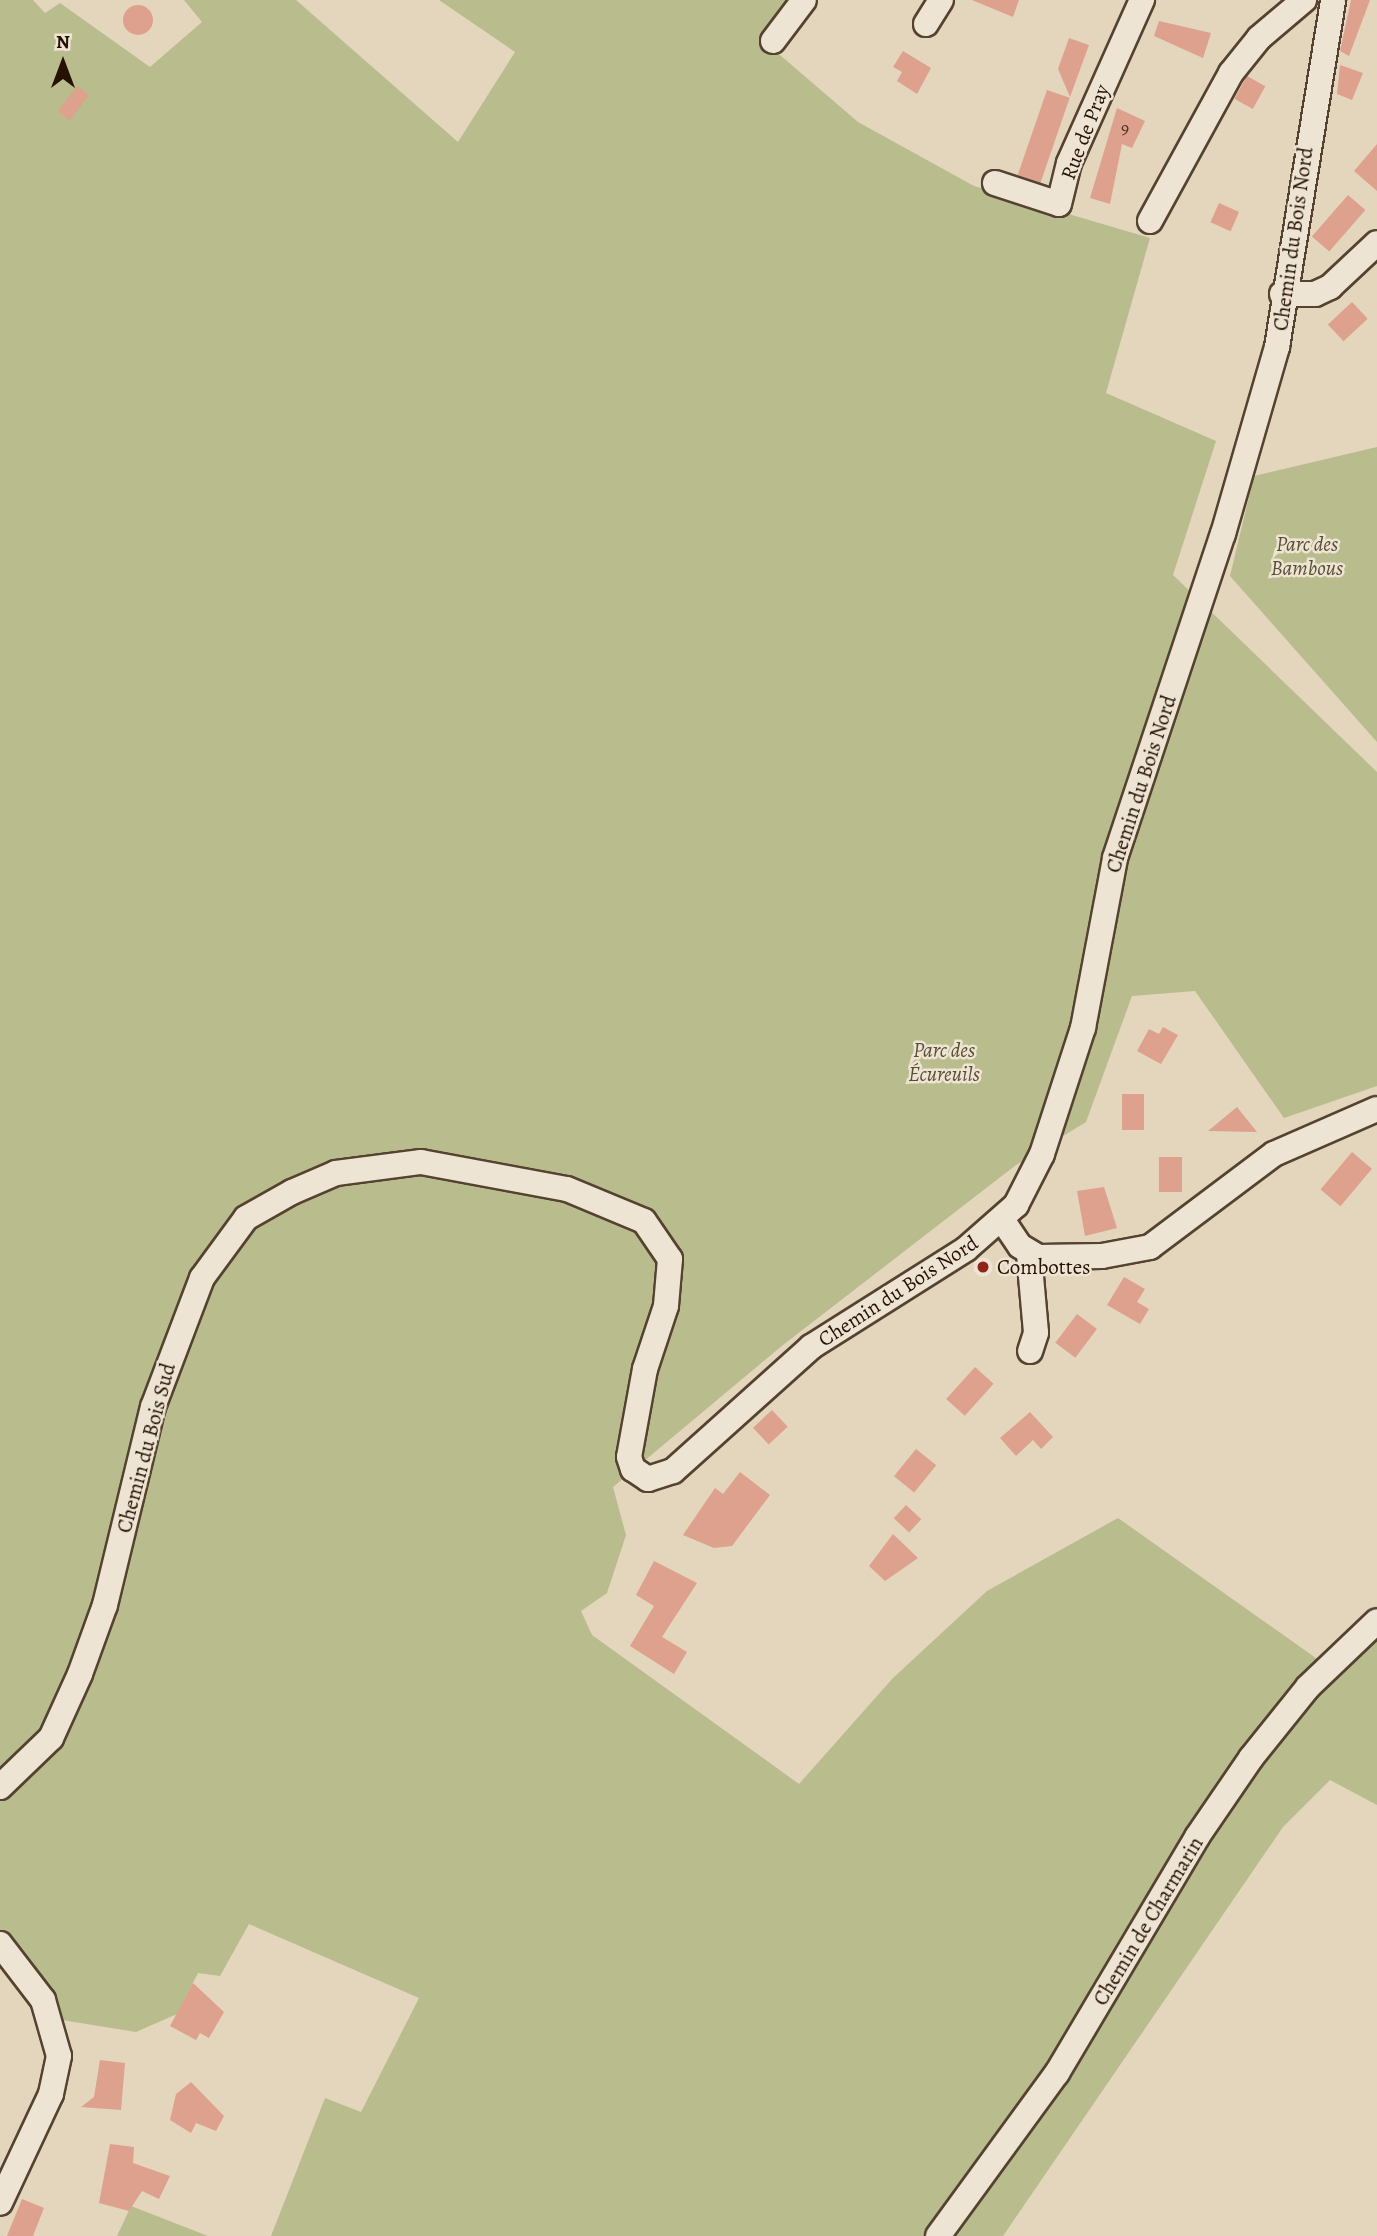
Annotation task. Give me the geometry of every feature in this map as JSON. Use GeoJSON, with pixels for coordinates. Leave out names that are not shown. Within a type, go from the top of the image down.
{"type":"FeatureCollection","features":[{"type":"Feature","properties":{"kind":"street"},"geometry":{"type":"LineString","coordinates":[[773,41],[804,0]]}},
{"type":"Feature","properties":{"kind":"street"},"geometry":{"type":"LineString","coordinates":[[926,24],[941,0]]}},
{"type":"Feature","properties":{"kind":"street","name":"Rue de Pray"},"geometry":{"type":"LineString","coordinates":[[995,183],[1059,204],[1069,163],[1142,0]]}},
{"type":"Feature","properties":{"kind":"street"},"geometry":{"type":"LineString","coordinates":[[1150,221],[1231,73],[1259,38],[1304,0]]}},
{"type":"Feature","properties":{"kind":"street","name":"Chemin du Bois Nord"},"geometry":{"type":"LineString","coordinates":[[629,1457],[633,1469],[648,1479],[673,1471],[811,1347],[1003,1221],[1042,1154],[1083,1028],[1115,858],[1223,534],[1277,347],[1282,294],[1333,0]]}},
{"type":"Feature","properties":{"kind":"street"},"geometry":{"type":"LineString","coordinates":[[1282,294],[1315,294],[1330,287],[1377,243]]}},
{"type":"Feature","properties":{"kind":"street"},"geometry":{"type":"LineString","coordinates":[[1029,1254],[1102,1256],[1162,1242],[1257,1164],[1377,1110]]}},
{"type":"Feature","properties":{"kind":"street","name":"Chemin du Bois Sud"},"geometry":{"type":"LineString","coordinates":[[0,1787],[51,1738],[80,1674],[105,1605],[153,1407],[202,1278],[246,1218],[292,1192],[336,1173],[421,1161],[567,1189],[644,1221],[660,1238],[670,1276],[629,1457]]}},
{"type":"Feature","properties":{"kind":"street"},"geometry":{"type":"LineString","coordinates":[[1003,1221],[1029,1254],[1036,1333],[1030,1351]]}},
{"type":"Feature","properties":{"kind":"street","name":"Chemin de Charmarin"},"geometry":{"type":"LineString","coordinates":[[938,2236],[1057,2073],[1251,1758],[1308,1687],[1377,1621]]}},
{"type":"Feature","properties":{"kind":"street"},"geometry":{"type":"LineString","coordinates":[[0,1944],[43,2000],[59,2056],[51,2094],[0,2203]]}},
{"type":"Feature","properties":{"kind":"green space","name":"Parc des Écureuils"},"geometry":{"type":"Polygon","coordinates":[[[0,0],[33,0],[45,13],[60,3],[150,67],[202,22],[184,0],[296,0],[458,142],[515,52],[439,0],[803,0],[773,49],[858,122],[974,186],[1150,238],[1106,393],[1216,441],[1173,575],[1377,772],[1377,1086],[1284,1118],[1195,991],[1132,996],[1086,1122],[1016,1165],[783,1345],[613,1487],[626,1535],[607,1593],[581,1611],[592,1635],[799,1784],[893,1678],[987,1591],[1118,1518],[1320,1661],[1377,1637],[1377,1805],[1330,1780],[1283,1827],[1003,2236],[271,2236],[325,2098],[361,2112],[419,1998],[249,1924],[220,1976],[198,1973],[177,2014],[136,2032],[62,2020],[0,1954],[0,0]]]}},
{"type":"Feature","properties":{"kind":"green space","name":"Parc des Bambous"},"geometry":{"type":"Polygon","coordinates":[[[1377,447],[1377,742],[1230,576],[1254,476],[1377,447]]]}},
{"type":"Feature","properties":{"kind":"green space"},"geometry":{"type":"Polygon","coordinates":[[[131,2206],[208,2236],[117,2236],[131,2206]]]}},
{"type":"Feature","properties":{"kind":"building"},"geometry":{"type":"Polygon","coordinates":[[[972,0],[1019,0],[1013,17],[972,0]]]}},
{"type":"Feature","properties":{"kind":"building"},"geometry":{"type":"Polygon","coordinates":[[[1351,0],[1370,0],[1349,56],[1340,51],[1351,0]]]}},
{"type":"Feature","properties":{"kind":"building"},"geometry":{"type":"Polygon","coordinates":[[[138,5],[149,9],[153,20],[149,31],[138,35],[127,31],[123,20],[127,9],[138,5]]]}},
{"type":"Feature","properties":{"kind":"building"},"geometry":{"type":"Polygon","coordinates":[[[1159,21],[1211,33],[1203,58],[1154,36],[1159,21]]]}},
{"type":"Feature","properties":{"kind":"building"},"geometry":{"type":"Polygon","coordinates":[[[1069,38],[1089,45],[1070,97],[1058,69],[1069,38]]]}},
{"type":"Feature","properties":{"kind":"building"},"geometry":{"type":"Polygon","coordinates":[[[903,51],[931,68],[917,94],[897,81],[902,72],[893,67],[903,51]]]}},
{"type":"Feature","properties":{"kind":"building"},"geometry":{"type":"Polygon","coordinates":[[[1340,65],[1363,73],[1352,100],[1337,94],[1340,65]]]}},
{"type":"Feature","properties":{"kind":"building"},"geometry":{"type":"Polygon","coordinates":[[[1247,76],[1265,86],[1253,109],[1234,99],[1247,76]]]}},
{"type":"Feature","properties":{"kind":"building"},"geometry":{"type":"Polygon","coordinates":[[[77,86],[89,95],[70,121],[58,112],[77,86]]]}},
{"type":"Feature","properties":{"kind":"building"},"geometry":{"type":"Polygon","coordinates":[[[1047,90],[1070,98],[1040,183],[1018,175],[1047,90]]]}},
{"type":"Feature","properties":{"kind":"building"},"geometry":{"type":"Polygon","coordinates":[[[1117,108],[1145,121],[1132,148],[1122,144],[1110,204],[1090,198],[1117,108]]]}},
{"type":"Feature","properties":{"kind":"building"},"geometry":{"type":"Polygon","coordinates":[[[1377,144],[1377,191],[1354,171],[1377,144]]]}},
{"type":"Feature","properties":{"kind":"building"},"geometry":{"type":"Polygon","coordinates":[[[1348,195],[1365,210],[1329,252],[1312,237],[1348,195]]]}},
{"type":"Feature","properties":{"kind":"building"},"geometry":{"type":"Polygon","coordinates":[[[1219,203],[1239,212],[1231,231],[1210,222],[1219,203]]]}},
{"type":"Feature","properties":{"kind":"building"},"geometry":{"type":"Polygon","coordinates":[[[1352,302],[1368,319],[1344,341],[1328,325],[1352,302]]]}},
{"type":"Feature","properties":{"kind":"building"},"geometry":{"type":"Polygon","coordinates":[[[1163,1027],[1178,1035],[1161,1064],[1137,1051],[1149,1029],[1159,1034],[1163,1027]]]}},
{"type":"Feature","properties":{"kind":"building"},"geometry":{"type":"Polygon","coordinates":[[[1122,1094],[1144,1094],[1144,1130],[1122,1130],[1122,1094]]]}},
{"type":"Feature","properties":{"kind":"building"},"geometry":{"type":"Polygon","coordinates":[[[1237,1107],[1257,1132],[1208,1131],[1237,1107]]]}},
{"type":"Feature","properties":{"kind":"building"},"geometry":{"type":"Polygon","coordinates":[[[1352,1152],[1372,1169],[1340,1206],[1321,1190],[1352,1152]]]}},
{"type":"Feature","properties":{"kind":"building"},"geometry":{"type":"Polygon","coordinates":[[[1159,1157],[1182,1157],[1182,1192],[1159,1192],[1159,1157]]]}},
{"type":"Feature","properties":{"kind":"building"},"geometry":{"type":"Polygon","coordinates":[[[1104,1187],[1117,1228],[1085,1236],[1077,1191],[1104,1187]]]}},
{"type":"Feature","properties":{"kind":"building"},"geometry":{"type":"Polygon","coordinates":[[[1124,1277],[1145,1289],[1137,1302],[1149,1309],[1140,1324],[1107,1305],[1124,1277]]]}},
{"type":"Feature","properties":{"kind":"building"},"geometry":{"type":"Polygon","coordinates":[[[1077,1314],[1097,1329],[1075,1358],[1055,1343],[1077,1314]]]}},
{"type":"Feature","properties":{"kind":"building"},"geometry":{"type":"Polygon","coordinates":[[[975,1367],[994,1384],[965,1416],[946,1399],[975,1367]]]}},
{"type":"Feature","properties":{"kind":"building"},"geometry":{"type":"Polygon","coordinates":[[[772,1410],[788,1427],[769,1445],[753,1428],[772,1410]]]}},
{"type":"Feature","properties":{"kind":"building"},"geometry":{"type":"Polygon","coordinates":[[[1030,1412],[1053,1437],[1041,1449],[1033,1440],[1016,1456],[1000,1438],[1030,1412]]]}},
{"type":"Feature","properties":{"kind":"building"},"geometry":{"type":"Polygon","coordinates":[[[916,1449],[936,1465],[914,1493],[894,1476],[916,1449]]]}},
{"type":"Feature","properties":{"kind":"building"},"geometry":{"type":"Polygon","coordinates":[[[740,1472],[770,1495],[732,1546],[714,1548],[683,1535],[715,1488],[723,1494],[740,1472]]]}},
{"type":"Feature","properties":{"kind":"building"},"geometry":{"type":"Polygon","coordinates":[[[906,1505],[921,1519],[909,1532],[894,1518],[906,1505]]]}},
{"type":"Feature","properties":{"kind":"building"},"geometry":{"type":"Polygon","coordinates":[[[893,1534],[918,1558],[885,1581],[869,1566],[893,1534]]]}},
{"type":"Feature","properties":{"kind":"building"},"geometry":{"type":"Polygon","coordinates":[[[654,1561],[697,1583],[662,1637],[687,1652],[674,1674],[630,1646],[654,1606],[636,1595],[654,1561]]]}},
{"type":"Feature","properties":{"kind":"building"},"geometry":{"type":"Polygon","coordinates":[[[193,1983],[224,2012],[209,2038],[200,2033],[196,2040],[170,2026],[193,1983]]]}},
{"type":"Feature","properties":{"kind":"building"},"geometry":{"type":"Polygon","coordinates":[[[100,2060],[125,2063],[121,2110],[81,2107],[94,2097],[100,2060]]]}},
{"type":"Feature","properties":{"kind":"building"},"geometry":{"type":"Polygon","coordinates":[[[191,2082],[224,2116],[216,2131],[196,2123],[191,2133],[170,2120],[176,2094],[191,2082]]]}},
{"type":"Feature","properties":{"kind":"building"},"geometry":{"type":"Polygon","coordinates":[[[110,2144],[134,2147],[133,2163],[170,2176],[159,2199],[142,2191],[129,2211],[99,2203],[110,2144]]]}},
{"type":"Feature","properties":{"kind":"building"},"geometry":{"type":"Polygon","coordinates":[[[22,2199],[44,2208],[33,2236],[7,2236],[22,2199]]]}},
{"type":"Feature","properties":{"kind":"place","name":"Combottes"},"geometry":{"type":"Point","coordinates":[983,1267]}}]}
